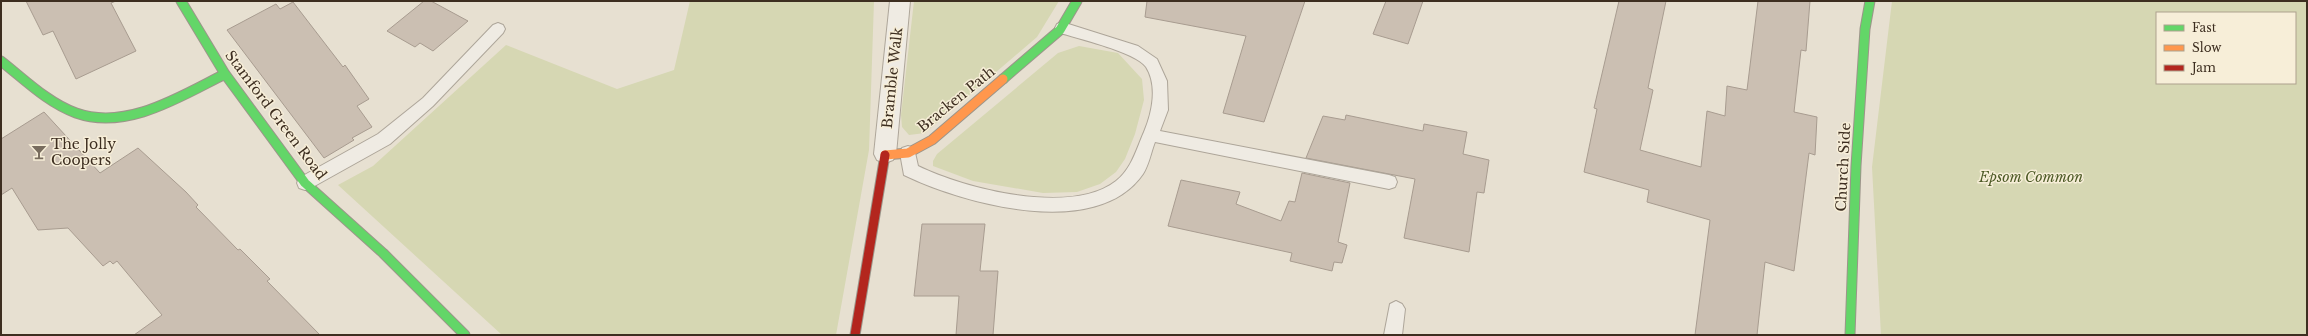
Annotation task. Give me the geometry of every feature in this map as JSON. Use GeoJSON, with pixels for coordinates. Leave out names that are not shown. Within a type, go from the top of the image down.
{"type":"FeatureCollection","features":[{"type":"Feature","properties":{"kind":"street","name":"Stamford Green Road"},"geometry":{"type":"LineString","coordinates":[[181,1],[225,74],[305,183],[384,253],[465,335]]}},
{"type":"Feature","properties":{"kind":"street","name":"Bramble Walk"},"geometry":{"type":"LineString","coordinates":[[885,154],[900,1]]}},
{"type":"Feature","properties":{"kind":"street","name":"Bracken Path"},"geometry":{"type":"LineString","coordinates":[[885,154],[908,153],[932,140],[1062,28],[1077,1]]}},
{"type":"Feature","properties":{"kind":"street","name":"Church Side"},"geometry":{"type":"LineString","coordinates":[[1850,335],[1856,166],[1865,30],[1870,1]]}},
{"type":"Feature","properties":{"kind":"street"},"geometry":{"type":"LineString","coordinates":[[1,61],[61,104],[84,116],[114,119],[149,108],[225,74]]}},
{"type":"Feature","properties":{"kind":"street"},"geometry":{"type":"LineString","coordinates":[[855,335],[885,154]]}},
{"type":"Feature","properties":{"kind":"lane"},"geometry":{"type":"LineString","coordinates":[[908,153],[910,170],[935,182],[1014,201],[1057,206],[1090,202],[1121,186],[1137,169],[1160,110],[1159,81],[1152,63],[1133,50],[1062,28]]}},
{"type":"Feature","properties":{"kind":"lane"},"geometry":{"type":"LineString","coordinates":[[305,183],[384,139],[428,102],[498,29]]}},
{"type":"Feature","properties":{"kind":"lane"},"geometry":{"type":"LineString","coordinates":[[1150,135],[1389,182]]}},
{"type":"Feature","properties":{"kind":"lane"},"geometry":{"type":"LineString","coordinates":[[1393,335],[1396,309]]}},
{"type":"Feature","properties":{"kind":"green space"},"geometry":{"type":"Polygon","coordinates":[[[690,1],[874,1],[869,150],[836,335],[502,335],[338,185],[373,166],[506,45],[617,89],[674,70],[690,1]]]}},
{"type":"Feature","properties":{"kind":"green space"},"geometry":{"type":"Polygon","coordinates":[[[914,1],[1059,1],[1037,37],[925,133],[909,135],[902,127],[901,115],[914,1]]]}},
{"type":"Feature","properties":{"kind":"green space","name":"Epsom Common"},"geometry":{"type":"Polygon","coordinates":[[[1892,1],[2307,1],[2307,335],[1881,335],[1872,167],[1892,1]]]}},
{"type":"Feature","properties":{"kind":"green space"},"geometry":{"type":"Polygon","coordinates":[[[1079,46],[1118,53],[1142,79],[1144,100],[1135,134],[1125,159],[1116,172],[1100,184],[1077,192],[1043,193],[973,181],[933,166],[933,161],[937,154],[1058,53],[1079,46]]]}},
{"type":"Feature","properties":{"kind":"building"},"geometry":{"type":"Polygon","coordinates":[[[26,1],[116,1],[111,3],[136,51],[76,79],[53,31],[43,35],[26,1]]]}},
{"type":"Feature","properties":{"kind":"building"},"geometry":{"type":"Polygon","coordinates":[[[424,1],[431,1],[468,21],[433,51],[420,43],[415,47],[387,31],[424,1]]]}},
{"type":"Feature","properties":{"kind":"building"},"geometry":{"type":"Polygon","coordinates":[[[1147,1],[1305,1],[1264,122],[1223,113],[1246,36],[1145,17],[1147,1]]]}},
{"type":"Feature","properties":{"kind":"building"},"geometry":{"type":"Polygon","coordinates":[[[1386,1],[1423,1],[1408,44],[1373,34],[1386,1]]]}},
{"type":"Feature","properties":{"kind":"building"},"geometry":{"type":"Polygon","coordinates":[[[1619,1],[1666,1],[1648,88],[1653,90],[1640,150],[1701,167],[1707,111],[1725,116],[1727,86],[1747,90],[1758,1],[1810,1],[1806,51],[1801,50],[1794,112],[1817,117],[1815,155],[1809,153],[1794,271],[1765,262],[1757,335],[1695,335],[1710,220],[1647,202],[1649,190],[1584,172],[1597,109],[1594,108],[1619,1]]]}},
{"type":"Feature","properties":{"kind":"building"},"geometry":{"type":"Polygon","coordinates":[[[293,2],[343,67],[345,65],[369,99],[357,106],[372,127],[352,138],[354,140],[324,158],[227,30],[276,4],[280,9],[293,2]]]}},
{"type":"Feature","properties":{"kind":"building"},"geometry":{"type":"Polygon","coordinates":[[[44,112],[100,173],[138,148],[186,192],[198,205],[196,207],[238,250],[240,249],[270,279],[267,281],[320,335],[134,335],[162,315],[117,261],[113,264],[110,261],[103,266],[68,228],[38,230],[12,188],[1,195],[1,139],[44,112]]]}},
{"type":"Feature","properties":{"kind":"building"},"geometry":{"type":"Polygon","coordinates":[[[1346,115],[1423,131],[1424,124],[1467,132],[1463,154],[1489,160],[1484,193],[1477,192],[1469,252],[1404,238],[1415,179],[1306,158],[1323,116],[1345,120],[1346,115]]]}},
{"type":"Feature","properties":{"kind":"building"},"geometry":{"type":"Polygon","coordinates":[[[1302,173],[1350,183],[1338,242],[1347,245],[1342,263],[1334,262],[1332,271],[1290,261],[1292,253],[1168,226],[1181,180],[1240,192],[1236,204],[1281,221],[1289,201],[1295,202],[1302,173]]]}},
{"type":"Feature","properties":{"kind":"building"},"geometry":{"type":"Polygon","coordinates":[[[922,224],[985,224],[980,271],[998,271],[993,335],[956,335],[959,296],[914,296],[922,224]]]}},
{"type":"Feature","properties":{"kind":"traffic: fast"},"geometry":{"type":"LineString","coordinates":[[181,1],[225,74],[305,183],[383,253],[465,335]]}},
{"type":"Feature","properties":{"kind":"traffic: fast"},"geometry":{"type":"LineString","coordinates":[[1003,79],[1060,30],[1077,1]]}},
{"type":"Feature","properties":{"kind":"traffic: fast"},"geometry":{"type":"LineString","coordinates":[[1850,335],[1856,166],[1865,29],[1870,1]]}},
{"type":"Feature","properties":{"kind":"traffic: fast"},"geometry":{"type":"LineString","coordinates":[[1,61],[56,103],[76,113],[95,118],[114,118],[133,115],[172,101],[225,74]]}},
{"type":"Feature","properties":{"kind":"traffic: slow"},"geometry":{"type":"LineString","coordinates":[[885,155],[908,153],[932,140],[1003,79]]}},
{"type":"Feature","properties":{"kind":"traffic: jam"},"geometry":{"type":"LineString","coordinates":[[855,335],[885,155]]}},
{"type":"Feature","properties":{"kind":"place","name":"The Jolly Coopers"},"geometry":{"type":"Point","coordinates":[39,152]}}]}
